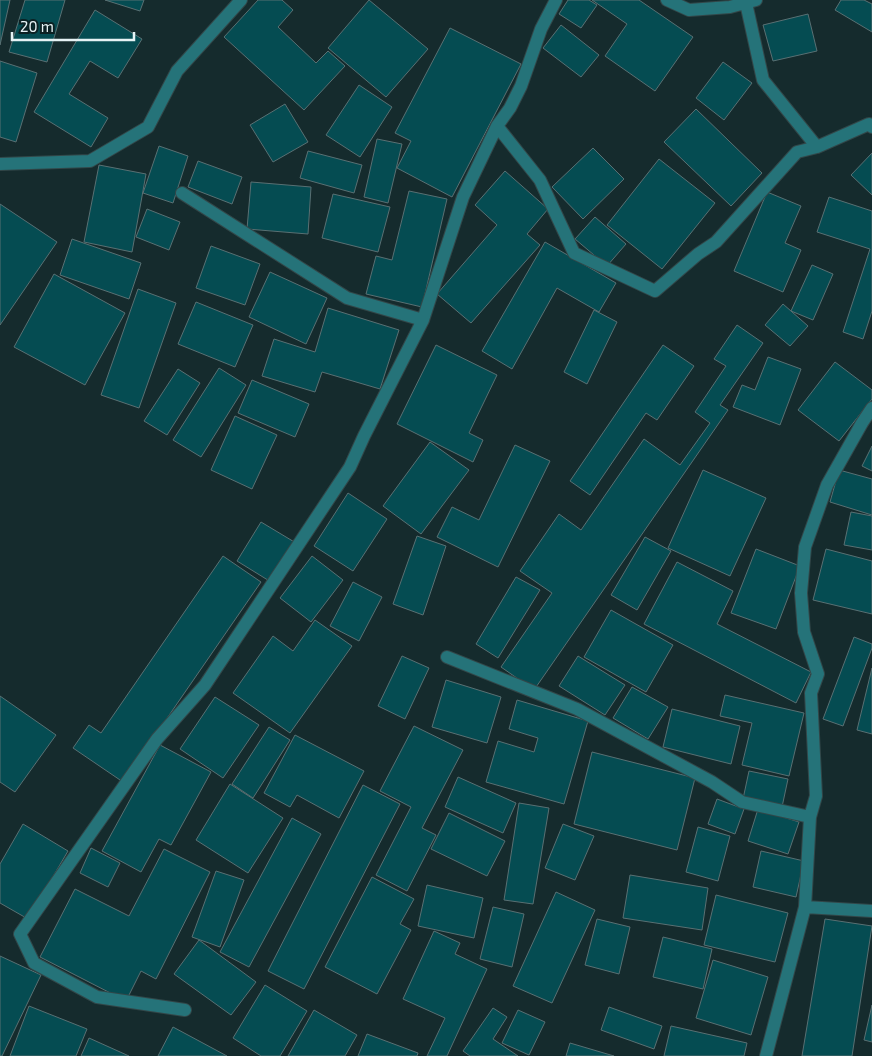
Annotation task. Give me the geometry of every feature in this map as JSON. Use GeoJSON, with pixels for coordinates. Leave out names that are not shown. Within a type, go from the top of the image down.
{"type":"FeatureCollection","features":[{"type":"Feature","properties":{"kind":"street"},"geometry":{"type":"LineString","coordinates":[[0,164],[90,161],[148,127],[177,71],[241,0]]}},
{"type":"Feature","properties":{"kind":"street"},"geometry":{"type":"LineString","coordinates":[[185,1010],[97,998],[34,962],[20,934],[157,739],[205,684],[350,467],[423,320],[463,197],[497,126],[517,94],[541,30],[556,0]]}},
{"type":"Feature","properties":{"kind":"street"},"geometry":{"type":"LineString","coordinates":[[667,0],[689,10],[730,7],[751,2],[763,80],[817,147]]}},
{"type":"Feature","properties":{"kind":"street"},"geometry":{"type":"LineString","coordinates":[[497,126],[540,180],[574,253],[655,291],[698,254],[716,242],[797,152],[817,147],[869,124],[872,127]]}},
{"type":"Feature","properties":{"kind":"street"},"geometry":{"type":"LineString","coordinates":[[182,193],[348,298],[423,320]]}},
{"type":"Feature","properties":{"kind":"street"},"geometry":{"type":"LineString","coordinates":[[766,1056],[805,907],[810,816],[816,796],[811,693],[818,674],[804,632],[801,593],[805,547],[827,485],[872,408]]}},
{"type":"Feature","properties":{"kind":"street"},"geometry":{"type":"LineString","coordinates":[[448,656],[578,709],[712,782],[742,802],[810,816]]}},
{"type":"Feature","properties":{"kind":"street"},"geometry":{"type":"LineString","coordinates":[[805,907],[872,911]]}},
{"type":"Feature","properties":{"kind":"building"},"geometry":{"type":"Polygon","coordinates":[[[0,0],[10,0],[0,45],[0,0]]]}},
{"type":"Feature","properties":{"kind":"building"},"geometry":{"type":"Polygon","coordinates":[[[25,0],[65,0],[47,62],[9,52],[25,0]]]}},
{"type":"Feature","properties":{"kind":"building"},"geometry":{"type":"Polygon","coordinates":[[[105,0],[144,0],[140,11],[105,0]]]}},
{"type":"Feature","properties":{"kind":"building"},"geometry":{"type":"Polygon","coordinates":[[[258,0],[282,0],[293,10],[278,27],[316,63],[328,51],[345,66],[304,110],[224,37],[258,0]]]}},
{"type":"Feature","properties":{"kind":"building"},"geometry":{"type":"Polygon","coordinates":[[[369,0],[428,49],[386,97],[328,48],[369,0]]]}},
{"type":"Feature","properties":{"kind":"building"},"geometry":{"type":"Polygon","coordinates":[[[568,0],[589,0],[597,5],[581,28],[559,14],[568,0]]]}},
{"type":"Feature","properties":{"kind":"building"},"geometry":{"type":"Polygon","coordinates":[[[592,0],[639,0],[693,37],[655,91],[605,56],[627,24],[592,0]]]}},
{"type":"Feature","properties":{"kind":"building"},"geometry":{"type":"Polygon","coordinates":[[[841,0],[864,0],[872,4],[872,32],[835,10],[841,0]]]}},
{"type":"Feature","properties":{"kind":"building"},"geometry":{"type":"Polygon","coordinates":[[[95,10],[142,39],[118,78],[90,61],[69,94],[108,118],[91,147],[34,112],[95,10]]]}},
{"type":"Feature","properties":{"kind":"building"},"geometry":{"type":"Polygon","coordinates":[[[808,14],[817,51],[773,61],[763,25],[808,14]]]}},
{"type":"Feature","properties":{"kind":"building"},"geometry":{"type":"Polygon","coordinates":[[[561,25],[599,55],[581,77],[543,48],[561,25]]]}},
{"type":"Feature","properties":{"kind":"building"},"geometry":{"type":"Polygon","coordinates":[[[450,28],[521,64],[452,197],[397,168],[411,141],[395,133],[450,28]]]}},
{"type":"Feature","properties":{"kind":"building"},"geometry":{"type":"Polygon","coordinates":[[[0,61],[37,73],[16,142],[0,137],[0,61]]]}},
{"type":"Feature","properties":{"kind":"building"},"geometry":{"type":"Polygon","coordinates":[[[723,62],[752,83],[724,120],[696,98],[723,62]]]}},
{"type":"Feature","properties":{"kind":"building"},"geometry":{"type":"Polygon","coordinates":[[[359,85],[392,107],[360,157],[326,135],[359,85]]]}},
{"type":"Feature","properties":{"kind":"building"},"geometry":{"type":"Polygon","coordinates":[[[285,104],[308,142],[273,162],[250,125],[285,104]]]}},
{"type":"Feature","properties":{"kind":"building"},"geometry":{"type":"Polygon","coordinates":[[[696,109],[762,173],[731,206],[664,142],[696,109]]]}},
{"type":"Feature","properties":{"kind":"building"},"geometry":{"type":"Polygon","coordinates":[[[377,139],[402,144],[388,203],[364,197],[377,139]]]}},
{"type":"Feature","properties":{"kind":"building"},"geometry":{"type":"Polygon","coordinates":[[[159,146],[188,156],[173,203],[143,193],[159,146]]]}},
{"type":"Feature","properties":{"kind":"building"},"geometry":{"type":"Polygon","coordinates":[[[593,148],[624,179],[583,219],[552,187],[593,148]]]}},
{"type":"Feature","properties":{"kind":"building"},"geometry":{"type":"Polygon","coordinates":[[[308,151],[362,165],[354,193],[300,178],[308,151]]]}},
{"type":"Feature","properties":{"kind":"building"},"geometry":{"type":"Polygon","coordinates":[[[872,153],[872,195],[851,175],[872,153]]]}},
{"type":"Feature","properties":{"kind":"building"},"geometry":{"type":"Polygon","coordinates":[[[659,159],[715,203],[662,269],[607,225],[659,159]]]}},
{"type":"Feature","properties":{"kind":"building"},"geometry":{"type":"Polygon","coordinates":[[[198,161],[242,177],[232,204],[188,187],[198,161]]]}},
{"type":"Feature","properties":{"kind":"building"},"geometry":{"type":"Polygon","coordinates":[[[99,165],[146,174],[132,252],[84,242],[99,165]]]}},
{"type":"Feature","properties":{"kind":"building"},"geometry":{"type":"Polygon","coordinates":[[[505,171],[548,209],[527,234],[540,245],[471,323],[437,294],[497,225],[475,205],[505,171]]]}},
{"type":"Feature","properties":{"kind":"building"},"geometry":{"type":"Polygon","coordinates":[[[251,182],[311,187],[308,234],[247,229],[251,182]]]}},
{"type":"Feature","properties":{"kind":"building"},"geometry":{"type":"Polygon","coordinates":[[[409,191],[447,199],[422,307],[366,294],[376,256],[392,260],[409,191]]]}},
{"type":"Feature","properties":{"kind":"building"},"geometry":{"type":"Polygon","coordinates":[[[767,192],[801,206],[785,243],[801,250],[783,292],[734,271],[767,192]]]}},
{"type":"Feature","properties":{"kind":"building"},"geometry":{"type":"Polygon","coordinates":[[[333,194],[390,207],[378,252],[322,238],[333,194]]]}},
{"type":"Feature","properties":{"kind":"building"},"geometry":{"type":"Polygon","coordinates":[[[829,197],[872,211],[872,311],[863,339],[843,332],[870,249],[817,232],[829,197]]]}},
{"type":"Feature","properties":{"kind":"building"},"geometry":{"type":"Polygon","coordinates":[[[0,204],[57,242],[0,325],[0,204]]]}},
{"type":"Feature","properties":{"kind":"building"},"geometry":{"type":"Polygon","coordinates":[[[147,209],[180,222],[169,250],[136,237],[147,209]]]}},
{"type":"Feature","properties":{"kind":"building"},"geometry":{"type":"Polygon","coordinates":[[[595,217],[626,244],[607,266],[575,239],[595,217]]]}},
{"type":"Feature","properties":{"kind":"building"},"geometry":{"type":"Polygon","coordinates":[[[72,239],[141,263],[129,299],[60,275],[72,239]]]}},
{"type":"Feature","properties":{"kind":"building"},"geometry":{"type":"Polygon","coordinates":[[[545,242],[616,283],[599,312],[557,288],[512,369],[482,351],[545,242]]]}},
{"type":"Feature","properties":{"kind":"building"},"geometry":{"type":"Polygon","coordinates":[[[211,246],[260,264],[245,305],[196,288],[211,246]]]}},
{"type":"Feature","properties":{"kind":"building"},"geometry":{"type":"Polygon","coordinates":[[[812,265],[833,274],[813,320],[791,311],[812,265]]]}},
{"type":"Feature","properties":{"kind":"building"},"geometry":{"type":"Polygon","coordinates":[[[270,272],[327,298],[306,344],[249,317],[270,272]]]}},
{"type":"Feature","properties":{"kind":"building"},"geometry":{"type":"Polygon","coordinates":[[[54,274],[125,313],[85,385],[14,347],[54,274]]]}},
{"type":"Feature","properties":{"kind":"building"},"geometry":{"type":"Polygon","coordinates":[[[138,289],[176,303],[139,408],[101,395],[138,289]]]}},
{"type":"Feature","properties":{"kind":"building"},"geometry":{"type":"Polygon","coordinates":[[[196,302],[253,325],[235,367],[178,344],[196,302]]]}},
{"type":"Feature","properties":{"kind":"building"},"geometry":{"type":"Polygon","coordinates":[[[783,304],[808,326],[790,346],[765,325],[783,304]]]}},
{"type":"Feature","properties":{"kind":"building"},"geometry":{"type":"Polygon","coordinates":[[[328,308],[399,330],[380,389],[322,372],[315,392],[262,376],[274,339],[315,352],[328,308]]]}},
{"type":"Feature","properties":{"kind":"building"},"geometry":{"type":"Polygon","coordinates":[[[594,310],[617,322],[587,384],[564,372],[594,310]]]}},
{"type":"Feature","properties":{"kind":"building"},"geometry":{"type":"Polygon","coordinates":[[[737,325],[763,343],[720,405],[728,410],[534,690],[501,667],[552,593],[520,571],[559,514],[581,530],[644,439],[680,465],[710,423],[695,412],[726,366],[714,359],[737,325]]]}},
{"type":"Feature","properties":{"kind":"building"},"geometry":{"type":"Polygon","coordinates":[[[436,345],[497,375],[469,433],[483,440],[473,462],[397,424],[436,345]]]}},
{"type":"Feature","properties":{"kind":"building"},"geometry":{"type":"Polygon","coordinates":[[[663,345],[694,366],[657,420],[646,413],[590,495],[570,481],[663,345]]]}},
{"type":"Feature","properties":{"kind":"building"},"geometry":{"type":"Polygon","coordinates":[[[768,357],[801,369],[780,425],[733,407],[742,385],[755,390],[768,357]]]}},
{"type":"Feature","properties":{"kind":"building"},"geometry":{"type":"Polygon","coordinates":[[[835,362],[872,390],[872,399],[839,441],[798,410],[835,362]]]}},
{"type":"Feature","properties":{"kind":"building"},"geometry":{"type":"Polygon","coordinates":[[[219,368],[246,385],[201,457],[173,440],[219,368]]]}},
{"type":"Feature","properties":{"kind":"building"},"geometry":{"type":"Polygon","coordinates":[[[178,369],[200,383],[167,435],[144,421],[178,369]]]}},
{"type":"Feature","properties":{"kind":"building"},"geometry":{"type":"Polygon","coordinates":[[[252,380],[309,404],[295,437],[238,413],[252,380]]]}},
{"type":"Feature","properties":{"kind":"building"},"geometry":{"type":"Polygon","coordinates":[[[235,416],[277,435],[252,489],[211,470],[235,416]]]}},
{"type":"Feature","properties":{"kind":"building"},"geometry":{"type":"Polygon","coordinates":[[[430,442],[469,470],[421,534],[383,506],[430,442]]]}},
{"type":"Feature","properties":{"kind":"building"},"geometry":{"type":"Polygon","coordinates":[[[515,445],[550,461],[498,567],[437,537],[452,507],[479,520],[515,445]]]}},
{"type":"Feature","properties":{"kind":"building"},"geometry":{"type":"Polygon","coordinates":[[[872,446],[872,471],[862,466],[872,446]]]}},
{"type":"Feature","properties":{"kind":"building"},"geometry":{"type":"Polygon","coordinates":[[[703,470],[766,498],[730,576],[668,548],[703,470]]]}},
{"type":"Feature","properties":{"kind":"building"},"geometry":{"type":"Polygon","coordinates":[[[839,470],[872,479],[872,515],[830,502],[839,470]]]}},
{"type":"Feature","properties":{"kind":"building"},"geometry":{"type":"Polygon","coordinates":[[[348,493],[387,519],[353,571],[314,546],[348,493]]]}},
{"type":"Feature","properties":{"kind":"building"},"geometry":{"type":"Polygon","coordinates":[[[851,512],[872,516],[872,550],[844,545],[851,512]]]}},
{"type":"Feature","properties":{"kind":"building"},"geometry":{"type":"Polygon","coordinates":[[[261,522],[296,543],[271,582],[237,561],[261,522]]]}},
{"type":"Feature","properties":{"kind":"building"},"geometry":{"type":"Polygon","coordinates":[[[417,536],[446,546],[423,615],[393,604],[417,536]]]}},
{"type":"Feature","properties":{"kind":"building"},"geometry":{"type":"Polygon","coordinates":[[[645,537],[671,551],[637,610],[611,595],[645,537]]]}},
{"type":"Feature","properties":{"kind":"building"},"geometry":{"type":"Polygon","coordinates":[[[756,549],[800,566],[776,629],[731,613],[756,549]]]}},
{"type":"Feature","properties":{"kind":"building"},"geometry":{"type":"Polygon","coordinates":[[[826,549],[872,561],[872,614],[813,600],[826,549]]]}},
{"type":"Feature","properties":{"kind":"building"},"geometry":{"type":"Polygon","coordinates":[[[223,556],[261,582],[123,782],[73,748],[89,725],[101,733],[223,556]]]}},
{"type":"Feature","properties":{"kind":"building"},"geometry":{"type":"Polygon","coordinates":[[[312,556],[343,580],[311,622],[280,598],[312,556]]]}},
{"type":"Feature","properties":{"kind":"building"},"geometry":{"type":"Polygon","coordinates":[[[677,562],[733,591],[717,624],[811,672],[796,703],[644,624],[677,562]]]}},
{"type":"Feature","properties":{"kind":"building"},"geometry":{"type":"Polygon","coordinates":[[[516,577],[540,590],[498,658],[476,644],[516,577]]]}},
{"type":"Feature","properties":{"kind":"building"},"geometry":{"type":"Polygon","coordinates":[[[353,582],[382,597],[359,641],[330,626],[353,582]]]}},
{"type":"Feature","properties":{"kind":"building"},"geometry":{"type":"Polygon","coordinates":[[[611,610],[673,645],[646,692],[584,657],[611,610]]]}},
{"type":"Feature","properties":{"kind":"building"},"geometry":{"type":"Polygon","coordinates":[[[315,620],[352,646],[290,733],[233,693],[273,636],[293,651],[315,620]]]}},
{"type":"Feature","properties":{"kind":"building"},"geometry":{"type":"Polygon","coordinates":[[[854,637],[872,644],[872,648],[843,726],[823,719],[854,637]]]}},
{"type":"Feature","properties":{"kind":"building"},"geometry":{"type":"Polygon","coordinates":[[[402,656],[429,668],[405,719],[378,706],[402,656]]]}},
{"type":"Feature","properties":{"kind":"building"},"geometry":{"type":"Polygon","coordinates":[[[578,656],[625,685],[605,715],[559,686],[578,656]]]}},
{"type":"Feature","properties":{"kind":"building"},"geometry":{"type":"Polygon","coordinates":[[[872,668],[872,734],[857,730],[872,668]]]}},
{"type":"Feature","properties":{"kind":"building"},"geometry":{"type":"Polygon","coordinates":[[[446,680],[501,697],[487,743],[432,727],[446,680]]]}},
{"type":"Feature","properties":{"kind":"building"},"geometry":{"type":"Polygon","coordinates":[[[632,687],[668,707],[648,739],[613,718],[632,687]]]}},
{"type":"Feature","properties":{"kind":"building"},"geometry":{"type":"Polygon","coordinates":[[[725,695],[804,713],[789,776],[742,765],[752,723],[720,716],[725,695]]]}},
{"type":"Feature","properties":{"kind":"building"},"geometry":{"type":"Polygon","coordinates":[[[0,696],[56,735],[15,792],[0,782],[0,696]]]}},
{"type":"Feature","properties":{"kind":"building"},"geometry":{"type":"Polygon","coordinates":[[[215,697],[259,725],[223,778],[180,749],[215,697]]]}},
{"type":"Feature","properties":{"kind":"building"},"geometry":{"type":"Polygon","coordinates":[[[517,700],[588,721],[564,804],[486,782],[498,741],[534,752],[538,738],[509,729],[517,700]]]}},
{"type":"Feature","properties":{"kind":"building"},"geometry":{"type":"Polygon","coordinates":[[[672,709],[740,726],[731,764],[663,747],[672,709]]]}},
{"type":"Feature","properties":{"kind":"building"},"geometry":{"type":"Polygon","coordinates":[[[414,726],[463,750],[422,828],[436,835],[407,891],[376,875],[411,807],[380,791],[414,726]]]}},
{"type":"Feature","properties":{"kind":"building"},"geometry":{"type":"Polygon","coordinates":[[[269,727],[290,740],[253,798],[232,784],[269,727]]]}},
{"type":"Feature","properties":{"kind":"building"},"geometry":{"type":"Polygon","coordinates":[[[295,735],[364,771],[339,818],[297,795],[290,807],[264,793],[295,735]]]}},
{"type":"Feature","properties":{"kind":"building"},"geometry":{"type":"Polygon","coordinates":[[[160,745],[211,772],[171,845],[159,839],[141,872],[102,851],[160,745]]]}},
{"type":"Feature","properties":{"kind":"building"},"geometry":{"type":"Polygon","coordinates":[[[592,752],[695,778],[677,850],[574,824],[592,752]]]}},
{"type":"Feature","properties":{"kind":"building"},"geometry":{"type":"Polygon","coordinates":[[[749,771],[788,779],[782,807],[743,799],[749,771]]]}},
{"type":"Feature","properties":{"kind":"building"},"geometry":{"type":"Polygon","coordinates":[[[458,777],[516,803],[503,833],[445,807],[458,777]]]}},
{"type":"Feature","properties":{"kind":"building"},"geometry":{"type":"Polygon","coordinates":[[[230,784],[283,818],[248,873],[196,840],[230,784]]]}},
{"type":"Feature","properties":{"kind":"building"},"geometry":{"type":"Polygon","coordinates":[[[363,785],[400,804],[304,989],[268,971],[363,785]]]}},
{"type":"Feature","properties":{"kind":"building"},"geometry":{"type":"Polygon","coordinates":[[[717,799],[744,809],[735,834],[708,824],[717,799]]]}},
{"type":"Feature","properties":{"kind":"building"},"geometry":{"type":"Polygon","coordinates":[[[519,803],[549,808],[533,904],[504,900],[519,803]]]}},
{"type":"Feature","properties":{"kind":"building"},"geometry":{"type":"Polygon","coordinates":[[[758,809],[799,822],[788,854],[748,841],[758,809]]]}},
{"type":"Feature","properties":{"kind":"building"},"geometry":{"type":"Polygon","coordinates":[[[449,813],[505,841],[487,876],[431,849],[449,813]]]}},
{"type":"Feature","properties":{"kind":"building"},"geometry":{"type":"Polygon","coordinates":[[[292,818],[321,834],[249,967],[220,952],[292,818]]]}},
{"type":"Feature","properties":{"kind":"building"},"geometry":{"type":"Polygon","coordinates":[[[23,824],[68,851],[28,919],[0,903],[0,864],[23,824]]]}},
{"type":"Feature","properties":{"kind":"building"},"geometry":{"type":"Polygon","coordinates":[[[563,824],[594,836],[575,880],[545,868],[563,824]]]}},
{"type":"Feature","properties":{"kind":"building"},"geometry":{"type":"Polygon","coordinates":[[[698,827],[730,836],[718,881],[686,872],[698,827]]]}},
{"type":"Feature","properties":{"kind":"building"},"geometry":{"type":"Polygon","coordinates":[[[91,848],[120,863],[108,887],[80,873],[91,848]]]}},
{"type":"Feature","properties":{"kind":"building"},"geometry":{"type":"Polygon","coordinates":[[[164,849],[210,872],[156,979],[141,971],[126,1001],[40,957],[75,889],[129,916],[164,849]]]}},
{"type":"Feature","properties":{"kind":"building"},"geometry":{"type":"Polygon","coordinates":[[[761,851],[804,861],[796,897],[753,887],[761,851]]]}},
{"type":"Feature","properties":{"kind":"building"},"geometry":{"type":"Polygon","coordinates":[[[216,871],[244,880],[220,947],[192,937],[216,871]]]}},
{"type":"Feature","properties":{"kind":"building"},"geometry":{"type":"Polygon","coordinates":[[[630,875],[708,888],[702,930],[623,918],[630,875]]]}},
{"type":"Feature","properties":{"kind":"building"},"geometry":{"type":"Polygon","coordinates":[[[372,877],[414,899],[400,924],[411,930],[377,994],[325,967],[372,877]]]}},
{"type":"Feature","properties":{"kind":"building"},"geometry":{"type":"Polygon","coordinates":[[[427,885],[483,898],[474,938],[418,926],[427,885]]]}},
{"type":"Feature","properties":{"kind":"building"},"geometry":{"type":"Polygon","coordinates":[[[556,892],[595,910],[552,1003],[513,986],[556,892]]]}},
{"type":"Feature","properties":{"kind":"building"},"geometry":{"type":"Polygon","coordinates":[[[716,895],[788,913],[775,962],[704,945],[716,895]]]}},
{"type":"Feature","properties":{"kind":"building"},"geometry":{"type":"Polygon","coordinates":[[[493,907],[524,914],[512,967],[480,959],[493,907]]]}},
{"type":"Feature","properties":{"kind":"building"},"geometry":{"type":"Polygon","coordinates":[[[597,919],[630,927],[619,974],[585,965],[597,919]]]}},
{"type":"Feature","properties":{"kind":"building"},"geometry":{"type":"Polygon","coordinates":[[[825,919],[872,926],[852,1056],[802,1056],[825,919]]]}},
{"type":"Feature","properties":{"kind":"building"},"geometry":{"type":"Polygon","coordinates":[[[434,931],[460,943],[455,954],[487,969],[447,1056],[427,1056],[445,1018],[403,999],[434,931]]]}},
{"type":"Feature","properties":{"kind":"building"},"geometry":{"type":"Polygon","coordinates":[[[663,937],[712,949],[703,989],[653,977],[663,937]]]}},
{"type":"Feature","properties":{"kind":"building"},"geometry":{"type":"Polygon","coordinates":[[[199,940],[256,982],[231,1015],[174,974],[199,940]]]}},
{"type":"Feature","properties":{"kind":"building"},"geometry":{"type":"Polygon","coordinates":[[[0,956],[41,975],[2,1056],[0,1056],[0,956]]]}},
{"type":"Feature","properties":{"kind":"building"},"geometry":{"type":"Polygon","coordinates":[[[713,960],[768,977],[751,1035],[696,1018],[713,960]]]}},
{"type":"Feature","properties":{"kind":"building"},"geometry":{"type":"Polygon","coordinates":[[[265,985],[307,1011],[280,1056],[261,1056],[233,1038],[265,985]]]}},
{"type":"Feature","properties":{"kind":"building"},"geometry":{"type":"Polygon","coordinates":[[[872,1005],[872,1042],[864,1040],[872,1005]]]}},
{"type":"Feature","properties":{"kind":"building"},"geometry":{"type":"Polygon","coordinates":[[[29,1006],[87,1029],[76,1056],[10,1056],[29,1006]]]}},
{"type":"Feature","properties":{"kind":"building"},"geometry":{"type":"Polygon","coordinates":[[[609,1007],[662,1026],[654,1049],[601,1030],[609,1007]]]}},
{"type":"Feature","properties":{"kind":"building"},"geometry":{"type":"Polygon","coordinates":[[[493,1008],[507,1017],[493,1039],[518,1056],[470,1056],[463,1051],[493,1008]]]}},
{"type":"Feature","properties":{"kind":"building"},"geometry":{"type":"Polygon","coordinates":[[[314,1010],[357,1035],[345,1056],[288,1056],[314,1010]]]}},
{"type":"Feature","properties":{"kind":"building"},"geometry":{"type":"Polygon","coordinates":[[[518,1010],[545,1022],[529,1055],[502,1043],[518,1010]]]}},
{"type":"Feature","properties":{"kind":"building"},"geometry":{"type":"Polygon","coordinates":[[[671,1026],[747,1043],[744,1056],[664,1056],[671,1026]]]}},
{"type":"Feature","properties":{"kind":"building"},"geometry":{"type":"Polygon","coordinates":[[[173,1027],[227,1056],[158,1056],[173,1027]]]}},
{"type":"Feature","properties":{"kind":"building"},"geometry":{"type":"Polygon","coordinates":[[[367,1034],[418,1053],[417,1056],[358,1056],[367,1034]]]}},
{"type":"Feature","properties":{"kind":"building"},"geometry":{"type":"Polygon","coordinates":[[[89,1038],[129,1056],[81,1056],[89,1038]]]}},
{"type":"Feature","properties":{"kind":"building"},"geometry":{"type":"Polygon","coordinates":[[[570,1043],[614,1056],[566,1056],[570,1043]]]}}]}
